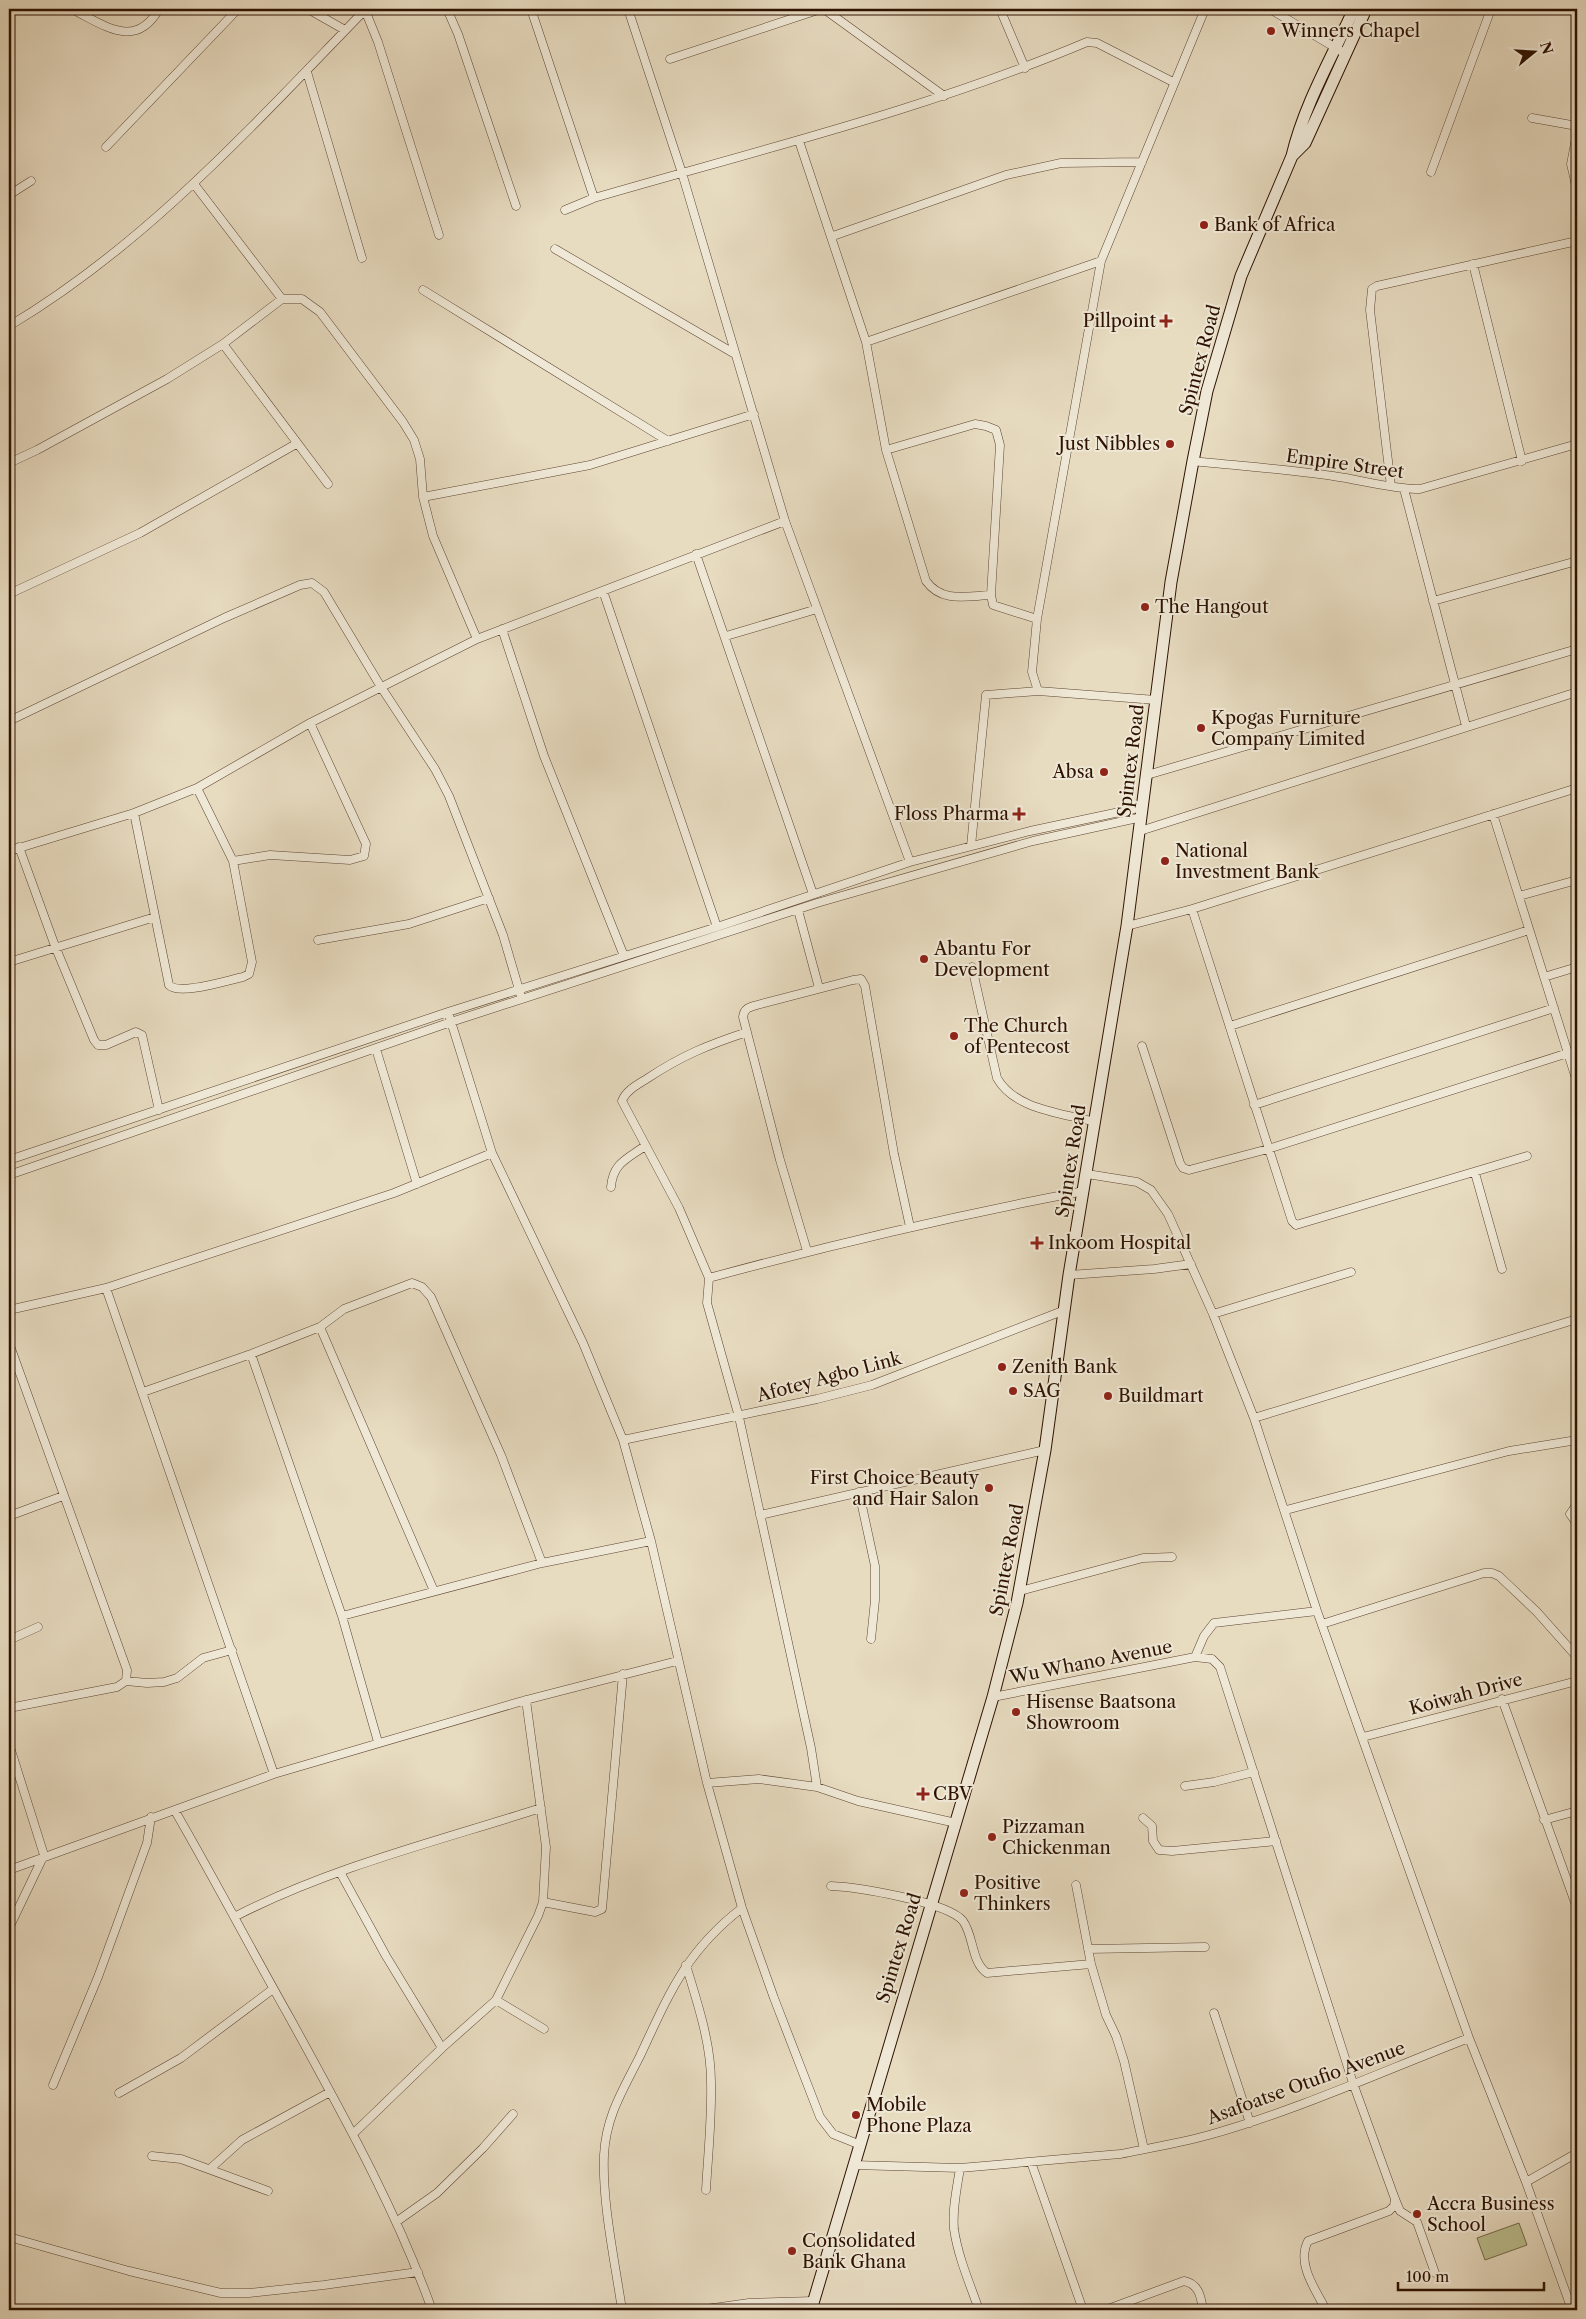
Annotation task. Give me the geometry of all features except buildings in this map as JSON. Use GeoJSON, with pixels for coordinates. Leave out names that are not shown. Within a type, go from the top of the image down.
{"type":"FeatureCollection","features":[{"type":"Feature","properties":{"kind":"main road","name":"Spintex Road"},"geometry":{"type":"LineString","coordinates":[[812,2306],[858,2144],[993,1697],[1020,1591],[1045,1450],[1069,1275],[1127,926],[1171,582],[1207,392],[1241,276],[1292,156],[1305,144],[1341,51],[1354,9]]}},
{"type":"Feature","properties":{"kind":"main road","name":"Spintex Road"},"geometry":{"type":"LineString","coordinates":[[1341,51],[1366,9]]}},
{"type":"Feature","properties":{"kind":"street"},"geometry":{"type":"LineString","coordinates":[[71,9],[124,33],[137,31],[154,18],[159,9]]}},
{"type":"Feature","properties":{"kind":"street"},"geometry":{"type":"LineString","coordinates":[[106,147],[238,9]]}},
{"type":"Feature","properties":{"kind":"street"},"geometry":{"type":"LineString","coordinates":[[308,9],[345,30]]}},
{"type":"Feature","properties":{"kind":"street"},"geometry":{"type":"LineString","coordinates":[[9,326],[43,306],[110,258],[194,184],[307,72],[365,9],[378,42],[439,234]]}},
{"type":"Feature","properties":{"kind":"street"},"geometry":{"type":"LineString","coordinates":[[446,9],[458,34],[516,206]]}},
{"type":"Feature","properties":{"kind":"street"},"geometry":{"type":"LineString","coordinates":[[531,9],[594,198]]}},
{"type":"Feature","properties":{"kind":"street"},"geometry":{"type":"LineString","coordinates":[[628,9],[682,173],[785,521],[910,862]]}},
{"type":"Feature","properties":{"kind":"street"},"geometry":{"type":"LineString","coordinates":[[670,59],[822,9],[944,96]]}},
{"type":"Feature","properties":{"kind":"street"},"geometry":{"type":"LineString","coordinates":[[1000,9],[1025,68]]}},
{"type":"Feature","properties":{"kind":"street"},"geometry":{"type":"LineString","coordinates":[[1038,692],[1032,672],[1037,619],[1101,261],[1173,82],[1205,9]]}},
{"type":"Feature","properties":{"kind":"street"},"geometry":{"type":"LineString","coordinates":[[1270,9],[1341,51]]}},
{"type":"Feature","properties":{"kind":"street"},"geometry":{"type":"LineString","coordinates":[[1430,172],[1487,10]]}},
{"type":"Feature","properties":{"kind":"street"},"geometry":{"type":"LineString","coordinates":[[565,210],[594,198],[799,141],[944,96],[1025,68],[1092,41],[1173,82]]}},
{"type":"Feature","properties":{"kind":"street"},"geometry":{"type":"LineString","coordinates":[[307,72],[362,258]]}},
{"type":"Feature","properties":{"kind":"street"},"geometry":{"type":"LineString","coordinates":[[1532,118],[1577,126]]}},
{"type":"Feature","properties":{"kind":"street"},"geometry":{"type":"LineString","coordinates":[[1577,133],[1571,164],[1577,190]]}},
{"type":"Feature","properties":{"kind":"street"},"geometry":{"type":"LineString","coordinates":[[799,141],[866,342],[886,450],[926,581],[932,590],[944,596],[991,595]]}},
{"type":"Feature","properties":{"kind":"street"},"geometry":{"type":"LineString","coordinates":[[832,236],[1006,175],[1061,163],[1142,162]]}},
{"type":"Feature","properties":{"kind":"street"},"geometry":{"type":"LineString","coordinates":[[9,195],[31,181]]}},
{"type":"Feature","properties":{"kind":"street"},"geometry":{"type":"LineString","coordinates":[[194,184],[282,299]]}},
{"type":"Feature","properties":{"kind":"street"},"geometry":{"type":"LineString","coordinates":[[1391,486],[1370,310],[1372,289],[1377,286],[1577,241]]}},
{"type":"Feature","properties":{"kind":"street"},"geometry":{"type":"LineString","coordinates":[[555,250],[735,354]]}},
{"type":"Feature","properties":{"kind":"street"},"geometry":{"type":"LineString","coordinates":[[866,342],[1101,261]]}},
{"type":"Feature","properties":{"kind":"street"},"geometry":{"type":"LineString","coordinates":[[1472,264],[1522,461]]}},
{"type":"Feature","properties":{"kind":"street"},"geometry":{"type":"LineString","coordinates":[[423,290],[668,441]]}},
{"type":"Feature","properties":{"kind":"street"},"geometry":{"type":"LineString","coordinates":[[9,463],[37,450],[167,379],[223,344],[282,299],[302,299],[320,312],[403,422],[414,440],[420,458],[423,497],[433,536],[477,639]]}},
{"type":"Feature","properties":{"kind":"street"},"geometry":{"type":"LineString","coordinates":[[223,344],[296,444],[328,484]]}},
{"type":"Feature","properties":{"kind":"street"},"geometry":{"type":"LineString","coordinates":[[423,497],[590,465],[754,414]]}},
{"type":"Feature","properties":{"kind":"street"},"geometry":{"type":"LineString","coordinates":[[886,450],[975,424],[996,430],[1000,445],[991,595],[993,605],[1037,619]]}},
{"type":"Feature","properties":{"kind":"street"},"geometry":{"type":"LineString","coordinates":[[9,594],[140,533],[296,444]]}},
{"type":"Feature","properties":{"kind":"street","name":"Empire Street"},"geometry":{"type":"LineString","coordinates":[[1193,462],[1298,471],[1404,489],[1420,489],[1577,444]]}},
{"type":"Feature","properties":{"kind":"street"},"geometry":{"type":"LineString","coordinates":[[1404,489],[1466,726]]}},
{"type":"Feature","properties":{"kind":"street"},"geometry":{"type":"LineString","coordinates":[[9,850],[134,813],[197,788],[310,723],[477,639],[785,521]]}},
{"type":"Feature","properties":{"kind":"street"},"geometry":{"type":"LineString","coordinates":[[696,554],[726,636],[813,894]]}},
{"type":"Feature","properties":{"kind":"street"},"geometry":{"type":"LineString","coordinates":[[1433,601],[1577,561]]}},
{"type":"Feature","properties":{"kind":"street"},"geometry":{"type":"LineString","coordinates":[[9,721],[224,618],[300,585],[312,583],[324,592],[381,687],[435,769],[449,796],[503,934],[522,999]]}},
{"type":"Feature","properties":{"kind":"street"},"geometry":{"type":"LineString","coordinates":[[603,591],[717,927]]}},
{"type":"Feature","properties":{"kind":"street"},"geometry":{"type":"LineString","coordinates":[[726,636],[817,609]]}},
{"type":"Feature","properties":{"kind":"street"},"geometry":{"type":"LineString","coordinates":[[502,629],[544,756],[624,956]]}},
{"type":"Feature","properties":{"kind":"street"},"geometry":{"type":"LineString","coordinates":[[1147,775],[1577,648]]}},
{"type":"Feature","properties":{"kind":"street"},"geometry":{"type":"LineString","coordinates":[[971,846],[986,695],[1038,692],[1156,700]]}},
{"type":"Feature","properties":{"kind":"street"},"geometry":{"type":"LineString","coordinates":[[1140,831],[1577,692]]}},
{"type":"Feature","properties":{"kind":"street"},"geometry":{"type":"LineString","coordinates":[[233,861],[270,855],[350,860],[364,856],[366,844],[310,723]]}},
{"type":"Feature","properties":{"kind":"street"},"geometry":{"type":"LineString","coordinates":[[134,813],[167,978],[172,988],[182,990],[250,974],[252,962],[233,861],[197,788]]}},
{"type":"Feature","properties":{"kind":"street"},"geometry":{"type":"LineString","coordinates":[[1127,926],[1192,909],[1577,788]]}},
{"type":"Feature","properties":{"kind":"street"},"geometry":{"type":"LineString","coordinates":[[9,1160],[448,1012],[717,927],[910,862],[1030,831],[1142,812]]}},
{"type":"Feature","properties":{"kind":"street"},"geometry":{"type":"LineString","coordinates":[[9,1175],[451,1022],[798,910],[975,856],[1142,812]]}},
{"type":"Feature","properties":{"kind":"street"},"geometry":{"type":"LineString","coordinates":[[1493,814],[1577,1082]]}},
{"type":"Feature","properties":{"kind":"street"},"geometry":{"type":"LineString","coordinates":[[19,847],[54,946],[98,1045],[106,1045],[136,1032],[142,1035],[159,1110]]}},
{"type":"Feature","properties":{"kind":"street"},"geometry":{"type":"LineString","coordinates":[[1519,896],[1577,880]]}},
{"type":"Feature","properties":{"kind":"street"},"geometry":{"type":"LineString","coordinates":[[318,940],[409,924],[489,898]]}},
{"type":"Feature","properties":{"kind":"street"},"geometry":{"type":"LineString","coordinates":[[1192,909],[1268,1149],[1292,1221],[1296,1225],[1527,1156]]}},
{"type":"Feature","properties":{"kind":"street"},"geometry":{"type":"LineString","coordinates":[[798,910],[819,988]]}},
{"type":"Feature","properties":{"kind":"street"},"geometry":{"type":"LineString","coordinates":[[9,962],[54,946],[155,917]]}},
{"type":"Feature","properties":{"kind":"street"},"geometry":{"type":"LineString","coordinates":[[1230,1026],[1529,930]]}},
{"type":"Feature","properties":{"kind":"street"},"geometry":{"type":"LineString","coordinates":[[972,967],[997,1078],[1003,1089],[1013,1098],[1031,1105],[1095,1122]]}},
{"type":"Feature","properties":{"kind":"street"},"geometry":{"type":"LineString","coordinates":[[1544,977],[1577,967]]}},
{"type":"Feature","properties":{"kind":"street"},"geometry":{"type":"LineString","coordinates":[[807,1251],[780,1160],[742,1017],[747,1008],[819,988],[859,979],[863,981],[894,1154],[910,1227]]}},
{"type":"Feature","properties":{"kind":"street"},"geometry":{"type":"LineString","coordinates":[[1254,1105],[1554,1008]]}},
{"type":"Feature","properties":{"kind":"street"},"geometry":{"type":"LineString","coordinates":[[448,1012],[492,1153],[583,1343],[623,1440],[651,1541],[677,1661],[707,1783],[742,1908],[774,1998],[820,2117],[833,2134],[858,2144]]}},
{"type":"Feature","properties":{"kind":"street"},"geometry":{"type":"LineString","coordinates":[[747,1032],[678,1058],[624,1096],[622,1101],[679,1208],[709,1278],[707,1303],[739,1417],[811,1748],[817,1788]]}},
{"type":"Feature","properties":{"kind":"street"},"geometry":{"type":"LineString","coordinates":[[1142,1046],[1183,1168],[1192,1169],[1268,1149],[1568,1052]]}},
{"type":"Feature","properties":{"kind":"street"},"geometry":{"type":"LineString","coordinates":[[376,1049],[417,1184]]}},
{"type":"Feature","properties":{"kind":"street"},"geometry":{"type":"LineString","coordinates":[[611,1187],[612,1173],[618,1166],[645,1146]]}},
{"type":"Feature","properties":{"kind":"street"},"geometry":{"type":"LineString","coordinates":[[9,1310],[106,1288],[417,1184],[492,1153]]}},
{"type":"Feature","properties":{"kind":"street"},"geometry":{"type":"LineString","coordinates":[[1475,1173],[1502,1270]]}},
{"type":"Feature","properties":{"kind":"street"},"geometry":{"type":"LineString","coordinates":[[1086,1174],[1137,1182],[1151,1190],[1168,1214],[1214,1314],[1254,1418],[1286,1510],[1317,1611],[1469,2038],[1526,2182],[1572,2310]]}},
{"type":"Feature","properties":{"kind":"street"},"geometry":{"type":"LineString","coordinates":[[709,1278],[807,1251],[910,1227],[1084,1191]]}},
{"type":"Feature","properties":{"kind":"street"},"geometry":{"type":"LineString","coordinates":[[1069,1275],[1154,1269],[1191,1264]]}},
{"type":"Feature","properties":{"kind":"street"},"geometry":{"type":"LineString","coordinates":[[1214,1314],[1351,1272]]}},
{"type":"Feature","properties":{"kind":"street"},"geometry":{"type":"LineString","coordinates":[[143,1392],[251,1354],[320,1327],[344,1309],[412,1283],[428,1294],[501,1455],[542,1563]]}},
{"type":"Feature","properties":{"kind":"street"},"geometry":{"type":"LineString","coordinates":[[106,1288],[274,1774]]}},
{"type":"Feature","properties":{"kind":"street","name":"Afotey Agbo Link"},"geometry":{"type":"LineString","coordinates":[[623,1440],[739,1417],[878,1383],[1064,1310]]}},
{"type":"Feature","properties":{"kind":"street"},"geometry":{"type":"LineString","coordinates":[[1254,1418],[1577,1319]]}},
{"type":"Feature","properties":{"kind":"street"},"geometry":{"type":"LineString","coordinates":[[320,1327],[434,1591]]}},
{"type":"Feature","properties":{"kind":"street"},"geometry":{"type":"LineString","coordinates":[[9,1343],[127,1670],[126,1681]]}},
{"type":"Feature","properties":{"kind":"street"},"geometry":{"type":"LineString","coordinates":[[251,1354],[342,1616],[378,1742]]}},
{"type":"Feature","properties":{"kind":"street"},"geometry":{"type":"LineString","coordinates":[[1286,1510],[1502,1453],[1577,1440]]}},
{"type":"Feature","properties":{"kind":"street"},"geometry":{"type":"LineString","coordinates":[[760,1516],[1045,1450]]}},
{"type":"Feature","properties":{"kind":"street"},"geometry":{"type":"LineString","coordinates":[[859,1492],[875,1566],[876,1600],[871,1639]]}},
{"type":"Feature","properties":{"kind":"street"},"geometry":{"type":"LineString","coordinates":[[9,1516],[63,1496]]}},
{"type":"Feature","properties":{"kind":"street"},"geometry":{"type":"LineString","coordinates":[[1577,1504],[1570,1514],[1577,1524]]}},
{"type":"Feature","properties":{"kind":"street"},"geometry":{"type":"LineString","coordinates":[[342,1616],[542,1563],[651,1541]]}},
{"type":"Feature","properties":{"kind":"street"},"geometry":{"type":"LineString","coordinates":[[1020,1591],[1143,1558],[1172,1557]]}},
{"type":"Feature","properties":{"kind":"street"},"geometry":{"type":"LineString","coordinates":[[1322,1624],[1484,1573],[1492,1573],[1499,1576],[1537,1612],[1577,1657]]}},
{"type":"Feature","properties":{"kind":"street"},"geometry":{"type":"LineString","coordinates":[[1317,1611],[1214,1622],[1204,1636],[1195,1657],[1212,1659],[1220,1667],[1353,2083],[1395,2199],[1400,2210],[1413,2217],[1416,2222],[1435,2273]]}},
{"type":"Feature","properties":{"kind":"street"},"geometry":{"type":"LineString","coordinates":[[9,1640],[38,1627]]}},
{"type":"Feature","properties":{"kind":"street"},"geometry":{"type":"LineString","coordinates":[[9,1708],[117,1687],[126,1681],[164,1682],[177,1678],[203,1658],[232,1650]]}},
{"type":"Feature","properties":{"kind":"street","name":"Wu Whano Avenue"},"geometry":{"type":"LineString","coordinates":[[993,1697],[1195,1657]]}},
{"type":"Feature","properties":{"kind":"street"},"geometry":{"type":"LineString","coordinates":[[9,1870],[274,1774],[526,1700],[677,1661]]}},
{"type":"Feature","properties":{"kind":"street"},"geometry":{"type":"LineString","coordinates":[[543,1902],[595,1912],[602,1909],[623,1674]]}},
{"type":"Feature","properties":{"kind":"street","name":"Koiwah Drive"},"geometry":{"type":"LineString","coordinates":[[1363,1737],[1441,1718],[1502,1699],[1577,1681]]}},
{"type":"Feature","properties":{"kind":"street"},"geometry":{"type":"LineString","coordinates":[[1502,1699],[1577,1908]]}},
{"type":"Feature","properties":{"kind":"street"},"geometry":{"type":"LineString","coordinates":[[353,2134],[442,2048],[496,2000],[529,1936],[543,1902],[546,1847],[526,1700]]}},
{"type":"Feature","properties":{"kind":"street"},"geometry":{"type":"LineString","coordinates":[[9,1744],[44,1856],[9,1928]]}},
{"type":"Feature","properties":{"kind":"street"},"geometry":{"type":"LineString","coordinates":[[1185,1786],[1214,1782],[1254,1772]]}},
{"type":"Feature","properties":{"kind":"street"},"geometry":{"type":"LineString","coordinates":[[707,1783],[759,1779],[817,1788],[858,1801],[956,1823]]}},
{"type":"Feature","properties":{"kind":"street"},"geometry":{"type":"LineString","coordinates":[[236,1916],[294,1889],[340,1872],[540,1808]]}},
{"type":"Feature","properties":{"kind":"street"},"geometry":{"type":"LineString","coordinates":[[176,1811],[236,1916],[353,2134],[396,2222],[432,2310]]}},
{"type":"Feature","properties":{"kind":"street"},"geometry":{"type":"LineString","coordinates":[[1544,1820],[1577,1811]]}},
{"type":"Feature","properties":{"kind":"street"},"geometry":{"type":"LineString","coordinates":[[52,2084],[98,1977],[147,1844],[151,1818]]}},
{"type":"Feature","properties":{"kind":"street"},"geometry":{"type":"LineString","coordinates":[[1143,1818],[1152,1826],[1153,1841],[1160,1850],[1276,1841]]}},
{"type":"Feature","properties":{"kind":"street"},"geometry":{"type":"LineString","coordinates":[[340,1872],[386,1956],[442,2048]]}},
{"type":"Feature","properties":{"kind":"street"},"geometry":{"type":"LineString","coordinates":[[1076,1885],[1091,1964],[1106,2016],[1116,2036],[1124,2061],[1144,2149]]}},
{"type":"Feature","properties":{"kind":"street"},"geometry":{"type":"LineString","coordinates":[[831,1886],[891,1893],[952,1913],[963,1921],[979,1963],[987,1973],[1091,1964]]}},
{"type":"Feature","properties":{"kind":"street"},"geometry":{"type":"LineString","coordinates":[[622,2310],[604,2178],[608,2124],[661,2008],[686,1965],[708,1938],[742,1908]]}},
{"type":"Feature","properties":{"kind":"street"},"geometry":{"type":"LineString","coordinates":[[1088,1948],[1205,1947]]}},
{"type":"Feature","properties":{"kind":"street"},"geometry":{"type":"LineString","coordinates":[[686,1965],[699,2008],[709,2058],[711,2082],[706,2190]]}},
{"type":"Feature","properties":{"kind":"street"},"geometry":{"type":"LineString","coordinates":[[119,2093],[181,2058],[273,1988]]}},
{"type":"Feature","properties":{"kind":"street"},"geometry":{"type":"LineString","coordinates":[[496,2000],[544,2030]]}},
{"type":"Feature","properties":{"kind":"street"},"geometry":{"type":"LineString","coordinates":[[1214,2013],[1250,2122]]}},
{"type":"Feature","properties":{"kind":"street","name":"Asafoatse Otufio Avenue"},"geometry":{"type":"LineString","coordinates":[[852,2165],[960,2168],[1144,2149],[1208,2136],[1250,2122],[1469,2038]]}},
{"type":"Feature","properties":{"kind":"street"},"geometry":{"type":"LineString","coordinates":[[211,2168],[242,2140],[330,2092]]}},
{"type":"Feature","properties":{"kind":"street"},"geometry":{"type":"LineString","coordinates":[[396,2222],[437,2194],[483,2148],[513,2114]]}},
{"type":"Feature","properties":{"kind":"street"},"geometry":{"type":"LineString","coordinates":[[1526,2182],[1577,2153]]}},
{"type":"Feature","properties":{"kind":"street"},"geometry":{"type":"LineString","coordinates":[[152,2156],[181,2159],[211,2168],[268,2191]]}},
{"type":"Feature","properties":{"kind":"street"},"geometry":{"type":"LineString","coordinates":[[1031,2162],[1083,2310]]}},
{"type":"Feature","properties":{"kind":"street"},"geometry":{"type":"LineString","coordinates":[[960,2168],[954,2229],[958,2250],[979,2310]]}},
{"type":"Feature","properties":{"kind":"street"},"geometry":{"type":"LineString","coordinates":[[1326,2310],[1304,2264],[1305,2246],[1308,2241],[1389,2211],[1394,2206],[1395,2199]]}},
{"type":"Feature","properties":{"kind":"street"},"geometry":{"type":"LineString","coordinates":[[9,2238],[129,2271],[221,2293],[249,2293],[296,2288],[418,2272]]}},
{"type":"Feature","properties":{"kind":"street"},"geometry":{"type":"LineString","coordinates":[[1105,2310],[1184,2281],[1191,2282],[1197,2287],[1203,2310]]}},
{"type":"Feature","properties":{"kind":"street"},"geometry":{"type":"LineString","coordinates":[[698,2310],[749,2303],[812,2306]]}},
{"type":"Feature","properties":{"kind":"green space"},"geometry":{"type":"Polygon","coordinates":[[[1519,2223],[1527,2245],[1485,2260],[1477,2238],[1519,2223]]]}},
{"type":"Feature","properties":{"kind":"place","name":"Winners Chapel"},"geometry":{"type":"Point","coordinates":[1271,31]}},
{"type":"Feature","properties":{"kind":"place","name":"Bank of Africa"},"geometry":{"type":"Point","coordinates":[1204,225]}},
{"type":"Feature","properties":{"kind":"place","name":"Pillpoint"},"geometry":{"type":"Point","coordinates":[1166,321]}},
{"type":"Feature","properties":{"kind":"place","name":"Just Nibbles"},"geometry":{"type":"Point","coordinates":[1170,444]}},
{"type":"Feature","properties":{"kind":"place","name":"The Hangout"},"geometry":{"type":"Point","coordinates":[1145,607]}},
{"type":"Feature","properties":{"kind":"place","name":"Kpogas Furniture Company Limited"},"geometry":{"type":"Point","coordinates":[1201,728]}},
{"type":"Feature","properties":{"kind":"place","name":"Absa"},"geometry":{"type":"Point","coordinates":[1104,772]}},
{"type":"Feature","properties":{"kind":"place","name":"Floss Pharma"},"geometry":{"type":"Point","coordinates":[1019,814]}},
{"type":"Feature","properties":{"kind":"place","name":"National Investment Bank"},"geometry":{"type":"Point","coordinates":[1165,861]}},
{"type":"Feature","properties":{"kind":"place","name":"Abantu For Development"},"geometry":{"type":"Point","coordinates":[924,959]}},
{"type":"Feature","properties":{"kind":"place","name":"The Church of Pentecost"},"geometry":{"type":"Point","coordinates":[954,1036]}},
{"type":"Feature","properties":{"kind":"place","name":"Inkoom Hospital"},"geometry":{"type":"Point","coordinates":[1037,1243]}},
{"type":"Feature","properties":{"kind":"place","name":"Zenith Bank"},"geometry":{"type":"Point","coordinates":[1002,1367]}},
{"type":"Feature","properties":{"kind":"place","name":"SAG"},"geometry":{"type":"Point","coordinates":[1013,1391]}},
{"type":"Feature","properties":{"kind":"place","name":"Buildmart"},"geometry":{"type":"Point","coordinates":[1108,1396]}},
{"type":"Feature","properties":{"kind":"place","name":"First Choice Beauty and Hair Salon"},"geometry":{"type":"Point","coordinates":[989,1488]}},
{"type":"Feature","properties":{"kind":"place","name":"Hisense Baatsona Showroom"},"geometry":{"type":"Point","coordinates":[1016,1712]}},
{"type":"Feature","properties":{"kind":"place","name":"CBV"},"geometry":{"type":"Point","coordinates":[923,1794]}},
{"type":"Feature","properties":{"kind":"place","name":"Pizzaman Chickenman"},"geometry":{"type":"Point","coordinates":[992,1837]}},
{"type":"Feature","properties":{"kind":"place","name":"Positive Thinkers"},"geometry":{"type":"Point","coordinates":[964,1893]}},
{"type":"Feature","properties":{"kind":"place","name":"Mobile Phone Plaza"},"geometry":{"type":"Point","coordinates":[856,2115]}},
{"type":"Feature","properties":{"kind":"place","name":"Accra Business School"},"geometry":{"type":"Point","coordinates":[1417,2214]}},
{"type":"Feature","properties":{"kind":"place","name":"Consolidated Bank Ghana"},"geometry":{"type":"Point","coordinates":[792,2251]}}]}
